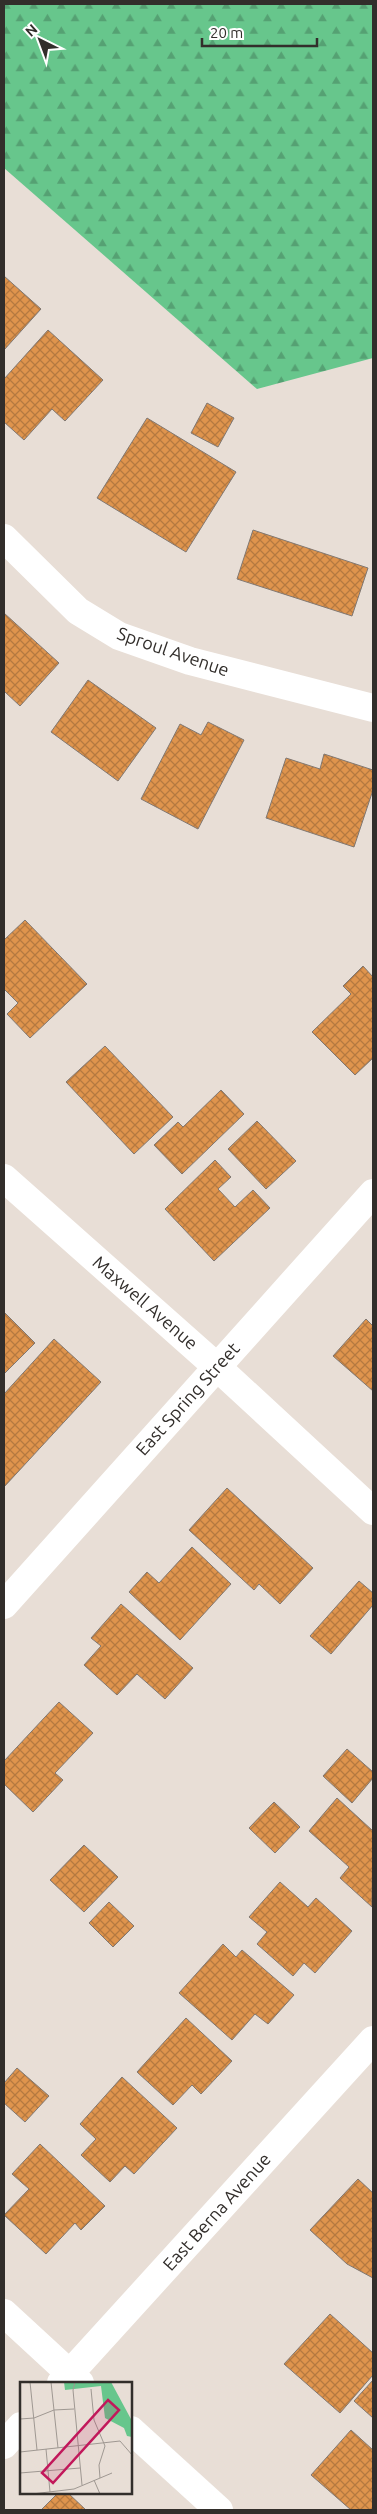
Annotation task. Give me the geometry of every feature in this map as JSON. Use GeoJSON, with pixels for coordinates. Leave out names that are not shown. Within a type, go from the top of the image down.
{"type":"FeatureCollection","features":[{"type":"Feature","properties":{"kind":"street","name":"Sproul Avenue"},"geometry":{"type":"LineString","coordinates":[[4,538],[78,611],[118,636],[190,661],[373,708]]}},
{"type":"Feature","properties":{"kind":"street","name":"Maxwell Avenue"},"geometry":{"type":"LineString","coordinates":[[4,1178],[217,1367],[373,1511]]}},
{"type":"Feature","properties":{"kind":"street","name":"East Spring Street"},"geometry":{"type":"LineString","coordinates":[[4,1605],[373,1193]]}},
{"type":"Feature","properties":{"kind":"street","name":"East Berna Avenue"},"geometry":{"type":"LineString","coordinates":[[70,2380],[373,2040]]}},
{"type":"Feature","properties":{"kind":"street"},"geometry":{"type":"LineString","coordinates":[[4,2313],[70,2380]]}},
{"type":"Feature","properties":{"kind":"street"},"geometry":{"type":"LineString","coordinates":[[4,2445],[20,2427]]}},
{"type":"Feature","properties":{"kind":"street"},"geometry":{"type":"LineString","coordinates":[[132,2431],[219,2510]]}},
{"type":"Feature","properties":{"kind":"green space"},"geometry":{"type":"Polygon","coordinates":[[[4,4],[373,4],[373,358],[257,389],[4,168],[4,4]]]}},
{"type":"Feature","properties":{"kind":"building"},"geometry":{"type":"Polygon","coordinates":[[[4,276],[41,309],[4,350],[4,276]]]}},
{"type":"Feature","properties":{"kind":"building"},"geometry":{"type":"Polygon","coordinates":[[[48,330],[103,380],[65,421],[52,409],[24,440],[4,422],[4,379],[48,330]]]}},
{"type":"Feature","properties":{"kind":"building"},"geometry":{"type":"Polygon","coordinates":[[[207,403],[234,418],[218,447],[191,433],[207,403]]]}},
{"type":"Feature","properties":{"kind":"building"},"geometry":{"type":"Polygon","coordinates":[[[147,418],[236,472],[186,552],[97,498],[147,418]]]}},
{"type":"Feature","properties":{"kind":"building"},"geometry":{"type":"Polygon","coordinates":[[[253,530],[368,568],[352,616],[237,579],[253,530]]]}},
{"type":"Feature","properties":{"kind":"building"},"geometry":{"type":"Polygon","coordinates":[[[4,613],[59,663],[20,706],[4,691],[4,613]]]}},
{"type":"Feature","properties":{"kind":"building"},"geometry":{"type":"Polygon","coordinates":[[[88,680],[156,728],[118,781],[51,732],[88,680]]]}},
{"type":"Feature","properties":{"kind":"building"},"geometry":{"type":"Polygon","coordinates":[[[208,722],[244,740],[198,829],[141,799],[180,724],[201,735],[208,722]]]}},
{"type":"Feature","properties":{"kind":"building"},"geometry":{"type":"Polygon","coordinates":[[[324,754],[373,770],[373,790],[354,847],[266,818],[286,758],[320,769],[324,754]]]}},
{"type":"Feature","properties":{"kind":"building"},"geometry":{"type":"Polygon","coordinates":[[[25,920],[87,984],[30,1038],[7,1014],[18,1003],[4,989],[4,940],[25,920]]]}},
{"type":"Feature","properties":{"kind":"building"},"geometry":{"type":"Polygon","coordinates":[[[363,966],[373,977],[373,1058],[355,1075],[312,1032],[351,994],[343,986],[363,966]]]}},
{"type":"Feature","properties":{"kind":"building"},"geometry":{"type":"Polygon","coordinates":[[[105,1046],[173,1117],[134,1154],[66,1082],[105,1046]]]}},
{"type":"Feature","properties":{"kind":"building"},"geometry":{"type":"Polygon","coordinates":[[[221,1090],[244,1114],[182,1174],[154,1145],[178,1122],[183,1127],[221,1090]]]}},
{"type":"Feature","properties":{"kind":"building"},"geometry":{"type":"Polygon","coordinates":[[[257,1121],[296,1161],[266,1189],[228,1149],[257,1121]]]}},
{"type":"Feature","properties":{"kind":"building"},"geometry":{"type":"Polygon","coordinates":[[[215,1160],[231,1177],[218,1189],[235,1207],[253,1190],[270,1208],[214,1261],[165,1209],[215,1160]]]}},
{"type":"Feature","properties":{"kind":"building"},"geometry":{"type":"Polygon","coordinates":[[[4,1312],[35,1343],[4,1374],[4,1312]]]}},
{"type":"Feature","properties":{"kind":"building"},"geometry":{"type":"Polygon","coordinates":[[[366,1319],[373,1326],[373,1391],[333,1356],[366,1319]]]}},
{"type":"Feature","properties":{"kind":"building"},"geometry":{"type":"Polygon","coordinates":[[[54,1339],[101,1382],[4,1487],[4,1394],[54,1339]]]}},
{"type":"Feature","properties":{"kind":"building"},"geometry":{"type":"Polygon","coordinates":[[[227,1488],[313,1568],[280,1604],[259,1584],[254,1590],[189,1530],[227,1488]]]}},
{"type":"Feature","properties":{"kind":"building"},"geometry":{"type":"Polygon","coordinates":[[[192,1547],[231,1584],[180,1640],[129,1592],[147,1572],[159,1583],[192,1547]]]}},
{"type":"Feature","properties":{"kind":"building"},"geometry":{"type":"Polygon","coordinates":[[[359,1581],[373,1593],[373,1605],[331,1654],[310,1636],[359,1581]]]}},
{"type":"Feature","properties":{"kind":"building"},"geometry":{"type":"Polygon","coordinates":[[[121,1604],[193,1668],[165,1699],[137,1674],[117,1695],[84,1665],[101,1646],[91,1638],[121,1604]]]}},
{"type":"Feature","properties":{"kind":"building"},"geometry":{"type":"Polygon","coordinates":[[[59,1702],[93,1733],[55,1773],[63,1780],[33,1812],[4,1784],[4,1761],[59,1702]]]}},
{"type":"Feature","properties":{"kind":"building"},"geometry":{"type":"Polygon","coordinates":[[[347,1749],[373,1772],[373,1778],[352,1803],[323,1776],[347,1749]]]}},
{"type":"Feature","properties":{"kind":"building"},"geometry":{"type":"Polygon","coordinates":[[[337,1798],[373,1831],[372,1907],[340,1878],[349,1867],[309,1831],[337,1798]]]}},
{"type":"Feature","properties":{"kind":"building"},"geometry":{"type":"Polygon","coordinates":[[[274,1802],[300,1827],[275,1853],[249,1828],[274,1802]]]}},
{"type":"Feature","properties":{"kind":"building"},"geometry":{"type":"Polygon","coordinates":[[[84,1845],[118,1877],[84,1912],[50,1880],[84,1845]]]}},
{"type":"Feature","properties":{"kind":"building"},"geometry":{"type":"Polygon","coordinates":[[[280,1882],[308,1907],[316,1898],[352,1931],[315,1973],[304,1963],[293,1976],[257,1944],[267,1932],[249,1917],[280,1882]]]}},
{"type":"Feature","properties":{"kind":"building"},"geometry":{"type":"Polygon","coordinates":[[[109,1902],[134,1926],[113,1947],[89,1923],[109,1902]]]}},
{"type":"Feature","properties":{"kind":"building"},"geometry":{"type":"Polygon","coordinates":[[[223,1944],[236,1957],[242,1950],[294,1995],[268,2024],[255,2014],[232,2040],[179,1993],[223,1944]]]}},
{"type":"Feature","properties":{"kind":"building"},"geometry":{"type":"Polygon","coordinates":[[[186,2018],[232,2061],[201,2094],[192,2085],[173,2105],[137,2072],[186,2018]]]}},
{"type":"Feature","properties":{"kind":"building"},"geometry":{"type":"Polygon","coordinates":[[[17,2068],[49,2096],[25,2122],[4,2103],[4,2083],[17,2068]]]}},
{"type":"Feature","properties":{"kind":"building"},"geometry":{"type":"Polygon","coordinates":[[[122,2077],[177,2128],[134,2174],[125,2166],[110,2182],[81,2155],[96,2139],[80,2124],[122,2077]]]}},
{"type":"Feature","properties":{"kind":"building"},"geometry":{"type":"Polygon","coordinates":[[[40,2144],[105,2206],[81,2230],[75,2223],[46,2254],[4,2215],[29,2189],[12,2174],[40,2144]]]}},
{"type":"Feature","properties":{"kind":"building"},"geometry":{"type":"Polygon","coordinates":[[[358,2179],[373,2193],[373,2278],[347,2264],[310,2230],[358,2179]]]}},
{"type":"Feature","properties":{"kind":"building"},"geometry":{"type":"Polygon","coordinates":[[[330,2314],[373,2353],[373,2375],[340,2413],[284,2364],[330,2314]]]}},
{"type":"Feature","properties":{"kind":"building"},"geometry":{"type":"Polygon","coordinates":[[[373,2380],[373,2418],[354,2401],[373,2380]]]}},
{"type":"Feature","properties":{"kind":"building"},"geometry":{"type":"Polygon","coordinates":[[[351,2430],[373,2450],[373,2510],[351,2510],[311,2475],[351,2430]]]}},
{"type":"Feature","properties":{"kind":"building"},"geometry":{"type":"Polygon","coordinates":[[[57,2494],[69,2494],[86,2510],[41,2510],[57,2494]]]}}]}
